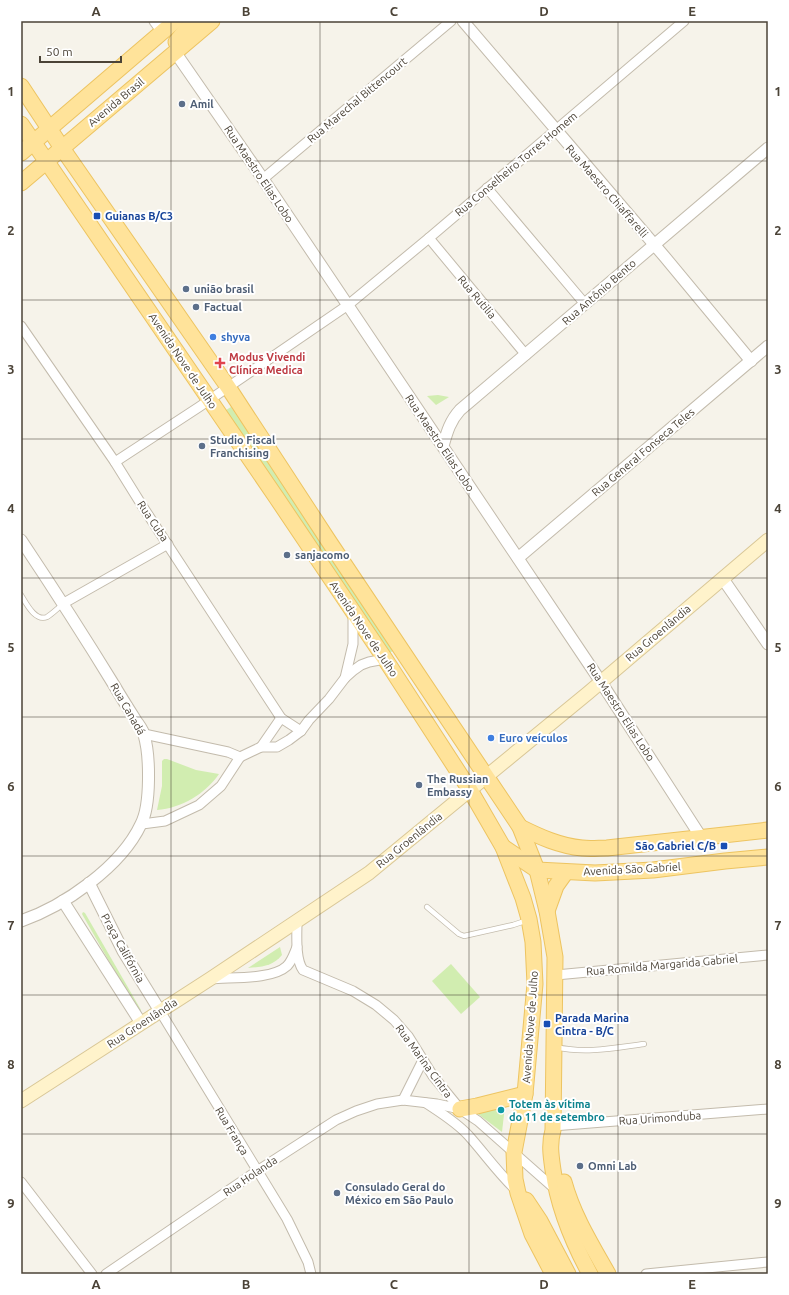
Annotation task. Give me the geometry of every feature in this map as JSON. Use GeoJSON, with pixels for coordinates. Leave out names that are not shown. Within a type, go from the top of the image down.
{"type":"FeatureCollection","features":[{"type":"Feature","properties":{"kind":"main road"},"geometry":{"type":"LineString","coordinates":[[21,153],[49,129],[159,26],[175,21]]}},
{"type":"Feature","properties":{"kind":"main road"},"geometry":{"type":"LineString","coordinates":[[175,52],[174,43],[193,21]]}},
{"type":"Feature","properties":{"kind":"main road","name":"Avenida Brasil"},"geometry":{"type":"LineString","coordinates":[[21,182],[212,21]]}},
{"type":"Feature","properties":{"kind":"main road","name":"Avenida Nove de Julho"},"geometry":{"type":"LineString","coordinates":[[21,86],[62,148],[228,388],[368,601],[520,827],[537,870],[547,911],[555,957],[556,975],[553,1128],[550,1139],[550,1153],[555,1188],[570,1234],[590,1274]]}},
{"type":"Feature","properties":{"kind":"main road","name":"Avenida Nove de Julho"},"geometry":{"type":"LineString","coordinates":[[21,124],[47,160],[385,659],[470,790],[503,847],[523,898],[529,919],[533,942],[535,984],[525,1094],[514,1152],[515,1179],[532,1234],[553,1274]]}},
{"type":"Feature","properties":{"kind":"main road","name":"Rua Groenlândia"},"geometry":{"type":"LineString","coordinates":[[21,1101],[210,979],[369,873],[601,682],[768,540]]}},
{"type":"Feature","properties":{"kind":"main road","name":"Avenida São Gabriel"},"geometry":{"type":"LineString","coordinates":[[520,827],[550,841],[582,848],[607,848],[768,830]]}},
{"type":"Feature","properties":{"kind":"main road"},"geometry":{"type":"LineString","coordinates":[[503,847],[537,870]]}},
{"type":"Feature","properties":{"kind":"main road","name":"Avenida São Gabriel"},"geometry":{"type":"LineString","coordinates":[[537,870],[595,873],[653,870],[768,857]]}},
{"type":"Feature","properties":{"kind":"main road"},"geometry":{"type":"LineString","coordinates":[[547,911],[556,886],[566,872]]}},
{"type":"Feature","properties":{"kind":"main road"},"geometry":{"type":"LineString","coordinates":[[460,1109],[525,1094]]}},
{"type":"Feature","properties":{"kind":"main road","name":"Avenida Nove de Julho"},"geometry":{"type":"LineString","coordinates":[[553,1128],[568,1197],[577,1217],[608,1274]]}},
{"type":"Feature","properties":{"kind":"main road"},"geometry":{"type":"LineString","coordinates":[[518,1192],[532,1208],[568,1274]]}},
{"type":"Feature","properties":{"kind":"street","name":"Rua Marechal Bittencourt"},"geometry":{"type":"LineString","coordinates":[[263,180],[451,21]]}},
{"type":"Feature","properties":{"kind":"street","name":"Rua Maestro Chiaffarelli"},"geometry":{"type":"LineString","coordinates":[[463,21],[751,361]]}},
{"type":"Feature","properties":{"kind":"street","name":"Rua Conselheiro Torres Homem"},"geometry":{"type":"LineString","coordinates":[[115,462],[228,388],[348,305],[684,21]]}},
{"type":"Feature","properties":{"kind":"street","name":"Rua Maestro Elias Lobo"},"geometry":{"type":"LineString","coordinates":[[175,52],[443,446],[601,682],[701,837]]}},
{"type":"Feature","properties":{"kind":"street","name":"Rua Antônio Bento"},"geometry":{"type":"LineString","coordinates":[[443,446],[448,427],[460,410],[768,148]]}},
{"type":"Feature","properties":{"kind":"street"},"geometry":{"type":"LineString","coordinates":[[487,188],[585,304]]}},
{"type":"Feature","properties":{"kind":"street","name":"Rua Rutilia"},"geometry":{"type":"LineString","coordinates":[[429,238],[526,355]]}},
{"type":"Feature","properties":{"kind":"street","name":"Rua Cuba"},"geometry":{"type":"LineString","coordinates":[[21,326],[115,462],[281,718],[301,730]]}},
{"type":"Feature","properties":{"kind":"street","name":"Rua General Fonseca Teles"},"geometry":{"type":"LineString","coordinates":[[518,558],[768,346]]}},
{"type":"Feature","properties":{"kind":"street","name":"Rua Canadá"},"geometry":{"type":"LineString","coordinates":[[21,540],[64,604],[144,734],[148,774],[146,804],[142,824],[125,850],[112,864],[89,883],[63,901],[37,915],[21,921]]}},
{"type":"Feature","properties":{"kind":"street"},"geometry":{"type":"LineString","coordinates":[[64,604],[168,544]]}},
{"type":"Feature","properties":{"kind":"street"},"geometry":{"type":"LineString","coordinates":[[723,579],[768,644]]}},
{"type":"Feature","properties":{"kind":"street"},"geometry":{"type":"LineString","coordinates":[[345,678],[353,644],[353,612]]}},
{"type":"Feature","properties":{"kind":"street"},"geometry":{"type":"LineString","coordinates":[[142,824],[165,821],[199,805],[221,786],[240,757],[261,747],[277,747],[289,740],[301,730],[308,720],[329,699],[345,678],[361,665],[385,659]]}},
{"type":"Feature","properties":{"kind":"street"},"geometry":{"type":"LineString","coordinates":[[261,747],[281,718]]}},
{"type":"Feature","properties":{"kind":"street"},"geometry":{"type":"LineString","coordinates":[[144,734],[228,752],[240,757]]}},
{"type":"Feature","properties":{"kind":"street","name":"Praça Califórnia"},"geometry":{"type":"LineString","coordinates":[[89,883],[123,951],[160,1011]]}},
{"type":"Feature","properties":{"kind":"street","name":"Praça Califórnia"},"geometry":{"type":"LineString","coordinates":[[63,901],[141,1023]]}},
{"type":"Feature","properties":{"kind":"street","name":"Rua Marina Cintra"},"geometry":{"type":"LineString","coordinates":[[297,921],[297,947],[303,970],[353,991],[376,1005],[394,1020],[408,1036],[423,1060],[460,1109],[478,1121],[555,1188]]}},
{"type":"Feature","properties":{"kind":"street"},"geometry":{"type":"LineString","coordinates":[[210,979],[254,976],[280,970],[287,966],[292,960],[297,947]]}},
{"type":"Feature","properties":{"kind":"street","name":"Rua Romilda Margarida Gabriel"},"geometry":{"type":"LineString","coordinates":[[556,975],[768,955]]}},
{"type":"Feature","properties":{"kind":"street","name":"Rua França"},"geometry":{"type":"LineString","coordinates":[[160,1011],[287,1219],[308,1262],[311,1274]]}},
{"type":"Feature","properties":{"kind":"street"},"geometry":{"type":"LineString","coordinates":[[403,1100],[423,1060]]}},
{"type":"Feature","properties":{"kind":"street","name":"Rua Holanda"},"geometry":{"type":"LineString","coordinates":[[106,1274],[257,1171],[336,1120],[377,1104],[403,1100],[423,1102]]}},
{"type":"Feature","properties":{"kind":"street","name":"Rua Marina Cintra"},"geometry":{"type":"LineString","coordinates":[[423,1102],[460,1109]]}},
{"type":"Feature","properties":{"kind":"street","name":"Rua Marina Cintra"},"geometry":{"type":"LineString","coordinates":[[423,1102],[444,1115],[468,1135],[504,1179],[518,1192]]}},
{"type":"Feature","properties":{"kind":"street","name":"Rua Urimonduba"},"geometry":{"type":"LineString","coordinates":[[553,1128],[768,1109]]}},
{"type":"Feature","properties":{"kind":"street"},"geometry":{"type":"LineString","coordinates":[[21,1182],[92,1274]]}},
{"type":"Feature","properties":{"kind":"street"},"geometry":{"type":"LineString","coordinates":[[646,1274],[768,1262]]}},
{"type":"Feature","properties":{"kind":"lane"},"geometry":{"type":"LineString","coordinates":[[21,595],[34,614],[40,617],[46,617],[64,604]]}},
{"type":"Feature","properties":{"kind":"lane"},"geometry":{"type":"LineString","coordinates":[[427,907],[459,934],[464,936],[513,925],[529,919]]}},
{"type":"Feature","properties":{"kind":"lane"},"geometry":{"type":"LineString","coordinates":[[554,1047],[569,1050],[602,1050],[644,1044]]}},
{"type":"Feature","properties":{"kind":"green space"},"geometry":{"type":"Polygon","coordinates":[[[438,395],[449,397],[436,405],[427,396],[438,395]]]}},
{"type":"Feature","properties":{"kind":"green space"},"geometry":{"type":"Polygon","coordinates":[[[231,407],[393,651],[389,653],[226,410],[231,407]]]}},
{"type":"Feature","properties":{"kind":"green space"},"geometry":{"type":"Polygon","coordinates":[[[167,759],[196,770],[219,774],[207,788],[192,799],[166,809],[157,810],[162,786],[162,761],[167,759]]]}},
{"type":"Feature","properties":{"kind":"green space"},"geometry":{"type":"Polygon","coordinates":[[[83,912],[85,913],[141,1010],[140,1012],[138,1012],[82,914],[83,912]]]}},
{"type":"Feature","properties":{"kind":"green space"},"geometry":{"type":"Polygon","coordinates":[[[280,947],[282,955],[275,962],[263,966],[248,968],[280,947]]]}},
{"type":"Feature","properties":{"kind":"green space"},"geometry":{"type":"Polygon","coordinates":[[[451,964],[480,997],[461,1014],[432,981],[451,964]]]}},
{"type":"Feature","properties":{"kind":"green space"},"geometry":{"type":"Polygon","coordinates":[[[505,1106],[502,1132],[478,1114],[505,1106]]]}},
{"type":"Feature","properties":{"kind":"place","name":"Amil"},"geometry":{"type":"Point","coordinates":[182,104]}},
{"type":"Feature","properties":{"kind":"place","name":"Guianas B/C3"},"geometry":{"type":"Point","coordinates":[97,216]}},
{"type":"Feature","properties":{"kind":"place","name":"união brasil"},"geometry":{"type":"Point","coordinates":[186,289]}},
{"type":"Feature","properties":{"kind":"place","name":"Factual"},"geometry":{"type":"Point","coordinates":[196,307]}},
{"type":"Feature","properties":{"kind":"place","name":"shyva"},"geometry":{"type":"Point","coordinates":[213,337]}},
{"type":"Feature","properties":{"kind":"place","name":"Modus Vivendi Clínica Medica"},"geometry":{"type":"Point","coordinates":[220,363]}},
{"type":"Feature","properties":{"kind":"place","name":"Studio Fiscal Franchising"},"geometry":{"type":"Point","coordinates":[202,446]}},
{"type":"Feature","properties":{"kind":"place","name":"sanjacomo"},"geometry":{"type":"Point","coordinates":[287,555]}},
{"type":"Feature","properties":{"kind":"place","name":"Euro veículos"},"geometry":{"type":"Point","coordinates":[491,738]}},
{"type":"Feature","properties":{"kind":"place","name":"The Russian Embassy"},"geometry":{"type":"Point","coordinates":[419,785]}},
{"type":"Feature","properties":{"kind":"place","name":"São Gabriel C/B"},"geometry":{"type":"Point","coordinates":[724,846]}},
{"type":"Feature","properties":{"kind":"place","name":"Parada Marina Cintra - B/C"},"geometry":{"type":"Point","coordinates":[547,1024]}},
{"type":"Feature","properties":{"kind":"place","name":"Totem às vítima do 11 de setembro"},"geometry":{"type":"Point","coordinates":[501,1110]}},
{"type":"Feature","properties":{"kind":"place","name":"Omni Lab"},"geometry":{"type":"Point","coordinates":[580,1166]}},
{"type":"Feature","properties":{"kind":"place","name":"Consulado Geral do México em São Paulo"},"geometry":{"type":"Point","coordinates":[337,1193]}}]}
